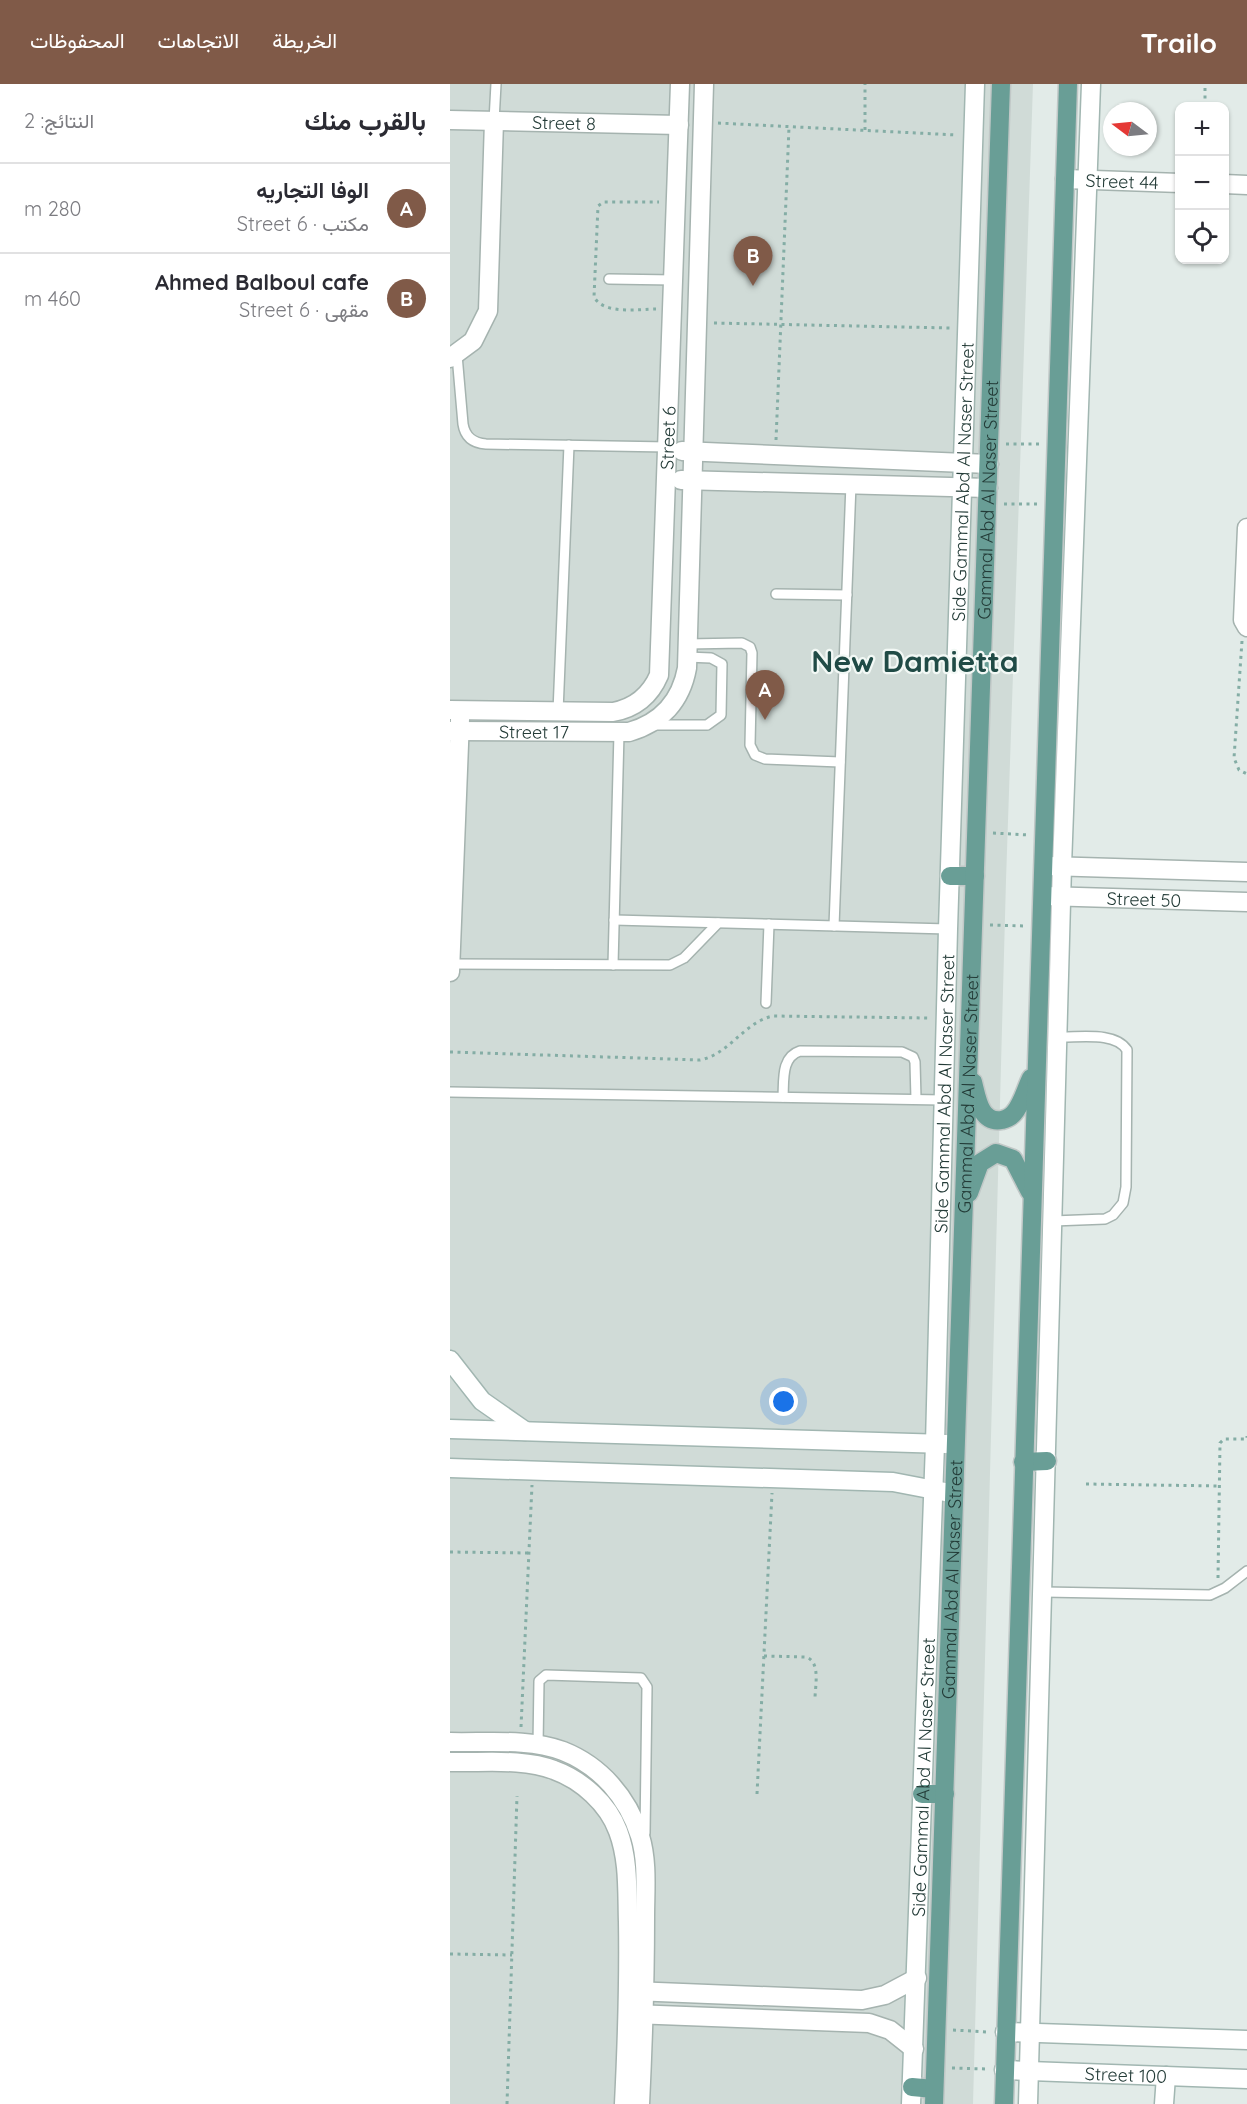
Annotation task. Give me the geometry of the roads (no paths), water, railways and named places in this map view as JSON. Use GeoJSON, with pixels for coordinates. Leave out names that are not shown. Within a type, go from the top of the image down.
{"type":"FeatureCollection","features":[{"type":"Feature","properties":{"kind":"main road","name":"Street 6"},"geometry":{"type":"LineString","coordinates":[[558,712],[622,710],[638,703],[656,683],[662,657],[680,84]]}},
{"type":"Feature","properties":{"kind":"main road","name":"Street 6"},"geometry":{"type":"LineString","coordinates":[[619,733],[648,725],[665,713],[677,698],[685,678],[704,84]]}},
{"type":"Feature","properties":{"kind":"main road","name":"Side Gammal Abd Al Naser Street"},"geometry":{"type":"LineString","coordinates":[[912,2096],[936,1444],[945,1018],[975,84]]}},
{"type":"Feature","properties":{"kind":"main road"},"geometry":{"type":"LineString","coordinates":[[1004,2104],[1039,927],[1068,84]]}},
{"type":"Feature","properties":{"kind":"main road"},"geometry":{"type":"LineString","coordinates":[[1028,2104],[1044,1592],[1062,866],[1091,84]]}},
{"type":"Feature","properties":{"kind":"main road","name":"Gammal Abd Al Naser Street"},"geometry":{"type":"LineString","coordinates":[[934,2096],[1002,87]]}},
{"type":"Feature","properties":{"kind":"main road","name":"Street 8"},"geometry":{"type":"LineString","coordinates":[[450,120],[679,125]]}},
{"type":"Feature","properties":{"kind":"main road"},"geometry":{"type":"LineString","coordinates":[[453,356],[480,332],[488,311],[494,121]]}},
{"type":"Feature","properties":{"kind":"main road","name":"Street 44"},"geometry":{"type":"LineString","coordinates":[[1065,179],[1175,183]]}},
{"type":"Feature","properties":{"kind":"main road"},"geometry":{"type":"LineString","coordinates":[[1229,184],[1247,185]]}},
{"type":"Feature","properties":{"kind":"main road"},"geometry":{"type":"LineString","coordinates":[[668,449],[693,452],[988,464]]}},
{"type":"Feature","properties":{"kind":"main road"},"geometry":{"type":"LineString","coordinates":[[720,481],[721,453]]}},
{"type":"Feature","properties":{"kind":"main road"},"geometry":{"type":"LineString","coordinates":[[667,480],[963,487],[987,496]]}},
{"type":"Feature","properties":{"kind":"main road"},"geometry":{"type":"LineString","coordinates":[[1245,623],[1247,528]]}},
{"type":"Feature","properties":{"kind":"main road"},"geometry":{"type":"LineString","coordinates":[[450,972],[455,710]]}},
{"type":"Feature","properties":{"kind":"main road","name":"Street 17"},"geometry":{"type":"LineString","coordinates":[[455,710],[558,712]]}},
{"type":"Feature","properties":{"kind":"main road","name":"Street 17"},"geometry":{"type":"LineString","coordinates":[[455,731],[619,733]]}},
{"type":"Feature","properties":{"kind":"main road","name":"Street 50"},"geometry":{"type":"LineString","coordinates":[[1042,866],[1247,872]]}},
{"type":"Feature","properties":{"kind":"main road"},"geometry":{"type":"LineString","coordinates":[[950,876],[975,876]]}},
{"type":"Feature","properties":{"kind":"main road","name":"Street 50"},"geometry":{"type":"LineString","coordinates":[[1040,896],[1247,902]]}},
{"type":"Feature","properties":{"kind":"main road"},"geometry":{"type":"LineString","coordinates":[[969,1066],[981,1110],[985,1115],[998,1120],[1004,1120],[1015,1112],[1035,1069]]}},
{"type":"Feature","properties":{"kind":"main road"},"geometry":{"type":"LineString","coordinates":[[964,1208],[980,1163],[984,1158],[996,1153],[1013,1159],[1032,1197]]}},
{"type":"Feature","properties":{"kind":"main road"},"geometry":{"type":"LineString","coordinates":[[450,1360],[482,1401],[527,1431]]}},
{"type":"Feature","properties":{"kind":"main road"},"geometry":{"type":"LineString","coordinates":[[450,1429],[957,1443]]}},
{"type":"Feature","properties":{"kind":"main road"},"geometry":{"type":"LineString","coordinates":[[1023,1462],[1047,1461]]}},
{"type":"Feature","properties":{"kind":"main road"},"geometry":{"type":"LineString","coordinates":[[450,1468],[893,1482],[955,1494]]}},
{"type":"Feature","properties":{"kind":"main road"},"geometry":{"type":"LineString","coordinates":[[450,1742],[529,1745],[575,1757],[608,1781],[634,1821],[645,1855],[636,2014],[640,2104]]}},
{"type":"Feature","properties":{"kind":"main road"},"geometry":{"type":"LineString","coordinates":[[450,1762],[543,1766],[578,1782],[605,1809],[618,1832],[626,1860],[637,1991]]}},
{"type":"Feature","properties":{"kind":"main road"},"geometry":{"type":"LineString","coordinates":[[922,1794],[945,1794]]}},
{"type":"Feature","properties":{"kind":"main road"},"geometry":{"type":"LineString","coordinates":[[637,1991],[870,2000],[917,1978]]}},
{"type":"Feature","properties":{"kind":"main road"},"geometry":{"type":"LineString","coordinates":[[788,1997],[788,2019]]}},
{"type":"Feature","properties":{"kind":"main road"},"geometry":{"type":"LineString","coordinates":[[636,2014],[869,2023],[890,2030],[914,2049]]}},
{"type":"Feature","properties":{"kind":"main road"},"geometry":{"type":"LineString","coordinates":[[624,2104],[636,2014]]}},
{"type":"Feature","properties":{"kind":"main road"},"geometry":{"type":"LineString","coordinates":[[1005,2032],[1247,2040]]}},
{"type":"Feature","properties":{"kind":"main road","name":"Street 100"},"geometry":{"type":"LineString","coordinates":[[1005,2070],[1247,2079]]}},
{"type":"Feature","properties":{"kind":"main road"},"geometry":{"type":"LineString","coordinates":[[1164,2104],[1166,2076]]}},
{"type":"Feature","properties":{"kind":"main road"},"geometry":{"type":"LineString","coordinates":[[912,2096],[934,2096]]}},
{"type":"Feature","properties":{"kind":"lane"},"geometry":{"type":"LineString","coordinates":[[494,121],[496,84]]}},
{"type":"Feature","properties":{"kind":"lane"},"geometry":{"type":"LineString","coordinates":[[609,279],[674,280]]}},
{"type":"Feature","properties":{"kind":"lane"},"geometry":{"type":"LineString","coordinates":[[453,356],[464,431],[473,441],[486,444],[668,449]]}},
{"type":"Feature","properties":{"kind":"lane"},"geometry":{"type":"LineString","coordinates":[[558,712],[569,445]]}},
{"type":"Feature","properties":{"kind":"lane"},"geometry":{"type":"LineString","coordinates":[[834,926],[851,484]]}},
{"type":"Feature","properties":{"kind":"lane"},"geometry":{"type":"LineString","coordinates":[[776,594],[847,595]]}},
{"type":"Feature","properties":{"kind":"lane"},"geometry":{"type":"LineString","coordinates":[[687,650],[742,643],[750,647],[752,653],[750,746],[755,755],[765,759],[840,762]]}},
{"type":"Feature","properties":{"kind":"lane"},"geometry":{"type":"LineString","coordinates":[[648,725],[707,725],[721,715],[722,664],[687,650]]}},
{"type":"Feature","properties":{"kind":"lane"},"geometry":{"type":"LineString","coordinates":[[613,965],[619,733]]}},
{"type":"Feature","properties":{"kind":"lane"},"geometry":{"type":"LineString","coordinates":[[614,920],[948,929]]}},
{"type":"Feature","properties":{"kind":"lane"},"geometry":{"type":"LineString","coordinates":[[450,964],[662,966],[678,962],[718,923]]}},
{"type":"Feature","properties":{"kind":"lane"},"geometry":{"type":"LineString","coordinates":[[766,1003],[769,924]]}},
{"type":"Feature","properties":{"kind":"lane"},"geometry":{"type":"LineString","coordinates":[[1053,1221],[1105,1219],[1119,1209],[1126,1187],[1127,1050],[1121,1042],[1111,1039],[1058,1037]]}},
{"type":"Feature","properties":{"kind":"lane"},"geometry":{"type":"LineString","coordinates":[[783,1097],[786,1064],[793,1053],[902,1052],[913,1057],[915,1062],[916,1099]]}},
{"type":"Feature","properties":{"kind":"lane"},"geometry":{"type":"LineString","coordinates":[[450,1092],[943,1100]]}},
{"type":"Feature","properties":{"kind":"lane"},"geometry":{"type":"LineString","coordinates":[[1044,1592],[1194,1596],[1218,1591],[1247,1571]]}},
{"type":"Feature","properties":{"kind":"lane"},"geometry":{"type":"LineString","coordinates":[[529,1745],[539,1681],[546,1675],[636,1675],[644,1680],[647,1687],[645,1855]]}},
{"type":"Feature","properties":{"kind":"place","name":"Ahmed Balboul cafe"},"geometry":{"type":"Point","coordinates":[753,286]}},
{"type":"Feature","properties":{"kind":"place","name":"الوفا التجاريه"},"geometry":{"type":"Point","coordinates":[765,720]}},
{"type":"Feature","properties":{"kind":"district","name":"New Damietta"},"geometry":{"type":"Point","coordinates":[915,661]}}]}
